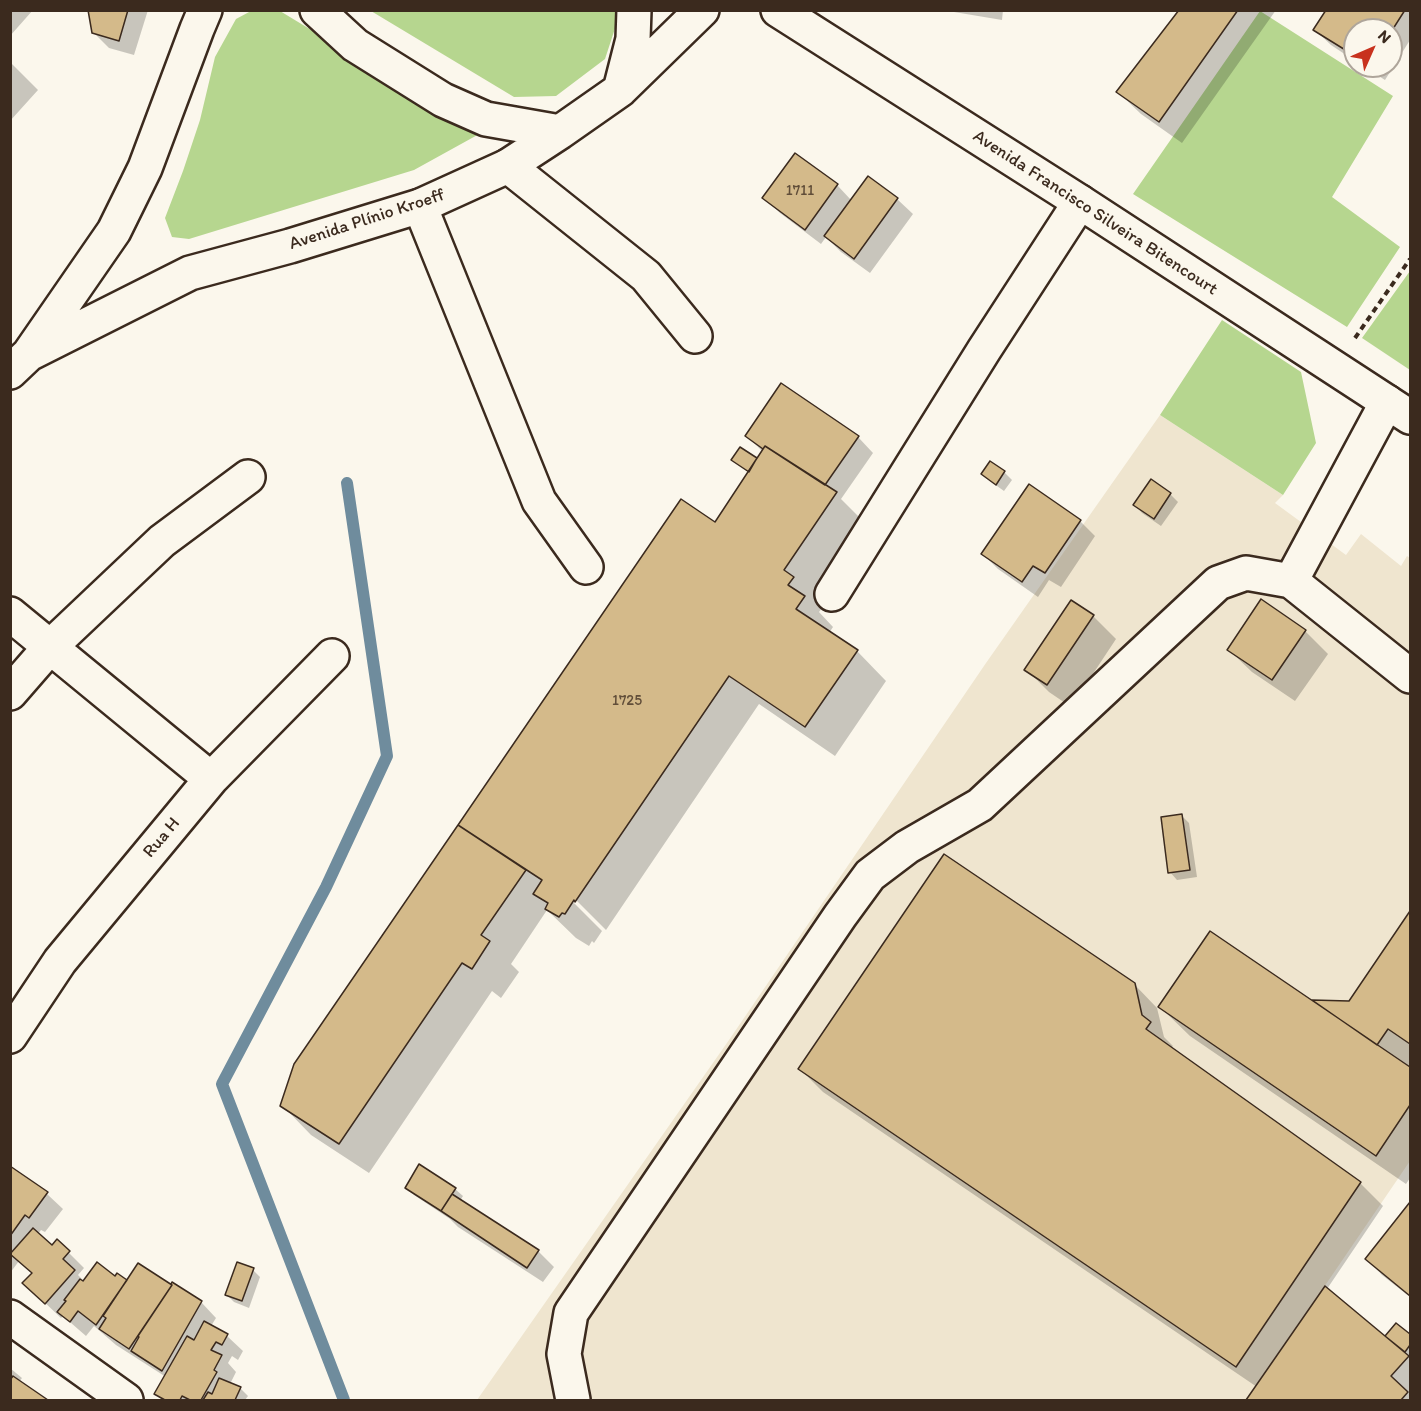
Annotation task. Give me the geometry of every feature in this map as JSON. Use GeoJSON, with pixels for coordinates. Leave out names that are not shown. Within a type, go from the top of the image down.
{"type":"FeatureCollection","features":[{"type":"Feature","properties":{"kind":"main road","name":"Avenida Plínio Kroeff"},"geometry":{"type":"LineString","coordinates":[[20,363],[114,231],[145,168],[196,28],[205,10]]}},
{"type":"Feature","properties":{"kind":"main road"},"geometry":{"type":"LineString","coordinates":[[317,10],[355,45],[443,100],[486,119],[560,132]]}},
{"type":"Feature","properties":{"kind":"main road"},"geometry":{"type":"LineString","coordinates":[[620,90],[633,39],[634,10]]}},
{"type":"Feature","properties":{"kind":"main road","name":"Avenida Plínio Kroeff"},"geometry":{"type":"LineString","coordinates":[[20,363],[190,273],[420,207],[508,166],[620,90],[702,10]]}},
{"type":"Feature","properties":{"kind":"main road","name":"Avenida Francisco Silveira Bitencourt"},"geometry":{"type":"LineString","coordinates":[[778,10],[1399,409]]}},
{"type":"Feature","properties":{"kind":"main road"},"geometry":{"type":"LineString","coordinates":[[508,166],[646,276],[695,336]]}},
{"type":"Feature","properties":{"kind":"main road"},"geometry":{"type":"LineString","coordinates":[[832,594],[984,350],[1080,202]]}},
{"type":"Feature","properties":{"kind":"main road"},"geometry":{"type":"LineString","coordinates":[[420,207],[539,501],[586,567]]}},
{"type":"Feature","properties":{"kind":"main road"},"geometry":{"type":"LineString","coordinates":[[1291,581],[1399,409]]}},
{"type":"Feature","properties":{"kind":"main road"},"geometry":{"type":"LineString","coordinates":[[10,693],[50,647],[162,541],[248,477]]}},
{"type":"Feature","properties":{"kind":"main road"},"geometry":{"type":"LineString","coordinates":[[573,1401],[564,1354],[571,1313],[870,875],[907,847],[980,804],[1218,583],[1246,573],[1291,581],[1410,676]]}},
{"type":"Feature","properties":{"kind":"main road"},"geometry":{"type":"LineString","coordinates":[[10,614],[211,779]]}},
{"type":"Feature","properties":{"kind":"main road","name":"Rua H"},"geometry":{"type":"LineString","coordinates":[[10,1036],[60,961],[211,779],[332,656]]}},
{"type":"Feature","properties":{"kind":"main road"},"geometry":{"type":"LineString","coordinates":[[10,1317],[126,1401]]}},
{"type":"Feature","properties":{"kind":"path"},"geometry":{"type":"LineString","coordinates":[[1334,368],[1410,259]]}},
{"type":"Feature","properties":{"kind":"shaded area"},"geometry":{"type":"Polygon","coordinates":[[[1160,415],[1283,495],[1275,503],[1346,555],[1361,534],[1401,566],[1407,556],[1410,558],[1410,1161],[1247,1400],[477,1400],[729,1040],[986,663],[1160,415]]]}},
{"type":"Feature","properties":{"kind":"green space"},"geometry":{"type":"Polygon","coordinates":[[[621,10],[605,59],[556,96],[514,97],[371,11],[621,10]]]}},
{"type":"Feature","properties":{"kind":"green space"},"geometry":{"type":"Polygon","coordinates":[[[251,11],[280,11],[481,133],[414,170],[189,239],[172,237],[165,218],[200,120],[215,57],[236,19],[251,11]]]}},
{"type":"Feature","properties":{"kind":"green space"},"geometry":{"type":"Polygon","coordinates":[[[1260,11],[1343,64],[1343,78],[1365,78],[1393,96],[1332,197],[1400,247],[1347,327],[1133,194],[1260,11]]]}},
{"type":"Feature","properties":{"kind":"green space"},"geometry":{"type":"Polygon","coordinates":[[[1410,271],[1410,370],[1362,338],[1410,271]]]}},
{"type":"Feature","properties":{"kind":"green space"},"geometry":{"type":"Polygon","coordinates":[[[1222,320],[1301,372],[1316,443],[1283,495],[1160,415],[1222,320]]]}},
{"type":"Feature","properties":{"kind":"building"},"geometry":{"type":"Polygon","coordinates":[[[88,10],[128,10],[119,41],[92,33],[88,10]]]}},
{"type":"Feature","properties":{"kind":"building"},"geometry":{"type":"Polygon","coordinates":[[[1179,10],[1238,10],[1159,122],[1116,92],[1179,10]]]}},
{"type":"Feature","properties":{"kind":"building"},"geometry":{"type":"Polygon","coordinates":[[[1326,10],[1405,10],[1400,18],[1343,18],[1343,49],[1313,30],[1326,10]]]}},
{"type":"Feature","properties":{"kind":"building"},"geometry":{"type":"Polygon","coordinates":[[[795,153],[838,184],[805,230],[762,198],[795,153]]]}},
{"type":"Feature","properties":{"kind":"building"},"geometry":{"type":"Polygon","coordinates":[[[868,176],[898,198],[854,259],[824,236],[868,176]]]}},
{"type":"Feature","properties":{"kind":"building"},"geometry":{"type":"Polygon","coordinates":[[[781,383],[859,436],[825,485],[765,446],[763,449],[745,436],[781,383]]]}},
{"type":"Feature","properties":{"kind":"building"},"geometry":{"type":"Polygon","coordinates":[[[765,446],[837,492],[784,570],[794,577],[788,585],[805,596],[796,609],[858,650],[805,727],[729,676],[575,902],[574,900],[565,914],[562,913],[559,917],[545,909],[548,903],[533,894],[542,880],[458,825],[681,499],[715,522],[765,446]]]}},
{"type":"Feature","properties":{"kind":"building"},"geometry":{"type":"Polygon","coordinates":[[[740,447],[757,458],[749,472],[731,460],[740,447]]]}},
{"type":"Feature","properties":{"kind":"building"},"geometry":{"type":"Polygon","coordinates":[[[990,461],[1005,471],[996,485],[981,474],[990,461]]]}},
{"type":"Feature","properties":{"kind":"building"},"geometry":{"type":"Polygon","coordinates":[[[1151,479],[1171,493],[1154,519],[1133,505],[1151,479]]]}},
{"type":"Feature","properties":{"kind":"building"},"geometry":{"type":"Polygon","coordinates":[[[1029,484],[1081,520],[1045,573],[1033,566],[1022,582],[981,554],[1029,484]]]}},
{"type":"Feature","properties":{"kind":"building"},"geometry":{"type":"Polygon","coordinates":[[[1261,599],[1306,630],[1272,680],[1227,650],[1261,599]]]}},
{"type":"Feature","properties":{"kind":"building"},"geometry":{"type":"Polygon","coordinates":[[[1071,600],[1094,615],[1047,685],[1024,670],[1071,600]]]}},
{"type":"Feature","properties":{"kind":"building"},"geometry":{"type":"Polygon","coordinates":[[[1182,814],[1190,870],[1168,873],[1161,817],[1182,814]]]}},
{"type":"Feature","properties":{"kind":"building"},"geometry":{"type":"Polygon","coordinates":[[[458,825],[526,870],[481,935],[490,941],[472,969],[462,963],[339,1144],[280,1106],[294,1064],[458,825]]]}},
{"type":"Feature","properties":{"kind":"building"},"geometry":{"type":"Polygon","coordinates":[[[944,854],[1135,983],[1142,1015],[1151,1022],[1146,1029],[1361,1182],[1236,1367],[798,1069],[944,854]]]}},
{"type":"Feature","properties":{"kind":"building"},"geometry":{"type":"Polygon","coordinates":[[[1410,911],[1410,1044],[1388,1029],[1377,1045],[1312,1000],[1349,1001],[1410,911]]]}},
{"type":"Feature","properties":{"kind":"building"},"geometry":{"type":"Polygon","coordinates":[[[1210,931],[1410,1067],[1410,1105],[1376,1156],[1158,1007],[1210,931]]]}},
{"type":"Feature","properties":{"kind":"building"},"geometry":{"type":"Polygon","coordinates":[[[419,1164],[456,1188],[441,1211],[405,1188],[419,1164]]]}},
{"type":"Feature","properties":{"kind":"building"},"geometry":{"type":"Polygon","coordinates":[[[10,1166],[48,1192],[29,1218],[25,1215],[10,1236],[10,1166]]]}},
{"type":"Feature","properties":{"kind":"building"},"geometry":{"type":"Polygon","coordinates":[[[452,1194],[539,1250],[527,1268],[441,1211],[452,1194]]]}},
{"type":"Feature","properties":{"kind":"building"},"geometry":{"type":"Polygon","coordinates":[[[1410,1202],[1410,1296],[1365,1259],[1410,1202]]]}},
{"type":"Feature","properties":{"kind":"building"},"geometry":{"type":"Polygon","coordinates":[[[33,1228],[52,1245],[57,1239],[70,1251],[63,1259],[75,1270],[45,1304],[22,1283],[32,1273],[10,1254],[33,1228]]]}},
{"type":"Feature","properties":{"kind":"building"},"geometry":{"type":"Polygon","coordinates":[[[97,1262],[115,1276],[117,1273],[127,1280],[96,1325],[78,1311],[70,1322],[57,1312],[80,1279],[83,1281],[97,1262]]]}},
{"type":"Feature","properties":{"kind":"building"},"geometry":{"type":"Polygon","coordinates":[[[237,1262],[254,1268],[242,1301],[225,1295],[237,1262]]]}},
{"type":"Feature","properties":{"kind":"building"},"geometry":{"type":"Polygon","coordinates":[[[138,1263],[172,1285],[129,1349],[99,1329],[106,1318],[103,1316],[138,1263]]]}},
{"type":"Feature","properties":{"kind":"building"},"geometry":{"type":"Polygon","coordinates":[[[172,1282],[202,1301],[162,1371],[131,1351],[172,1282]]]}},
{"type":"Feature","properties":{"kind":"building"},"geometry":{"type":"Polygon","coordinates":[[[1325,1286],[1409,1356],[1391,1376],[1408,1392],[1401,1400],[1246,1400],[1325,1286]]]}},
{"type":"Feature","properties":{"kind":"building"},"geometry":{"type":"Polygon","coordinates":[[[204,1321],[228,1334],[222,1345],[216,1342],[211,1350],[222,1355],[214,1370],[217,1372],[201,1400],[190,1400],[182,1396],[180,1400],[165,1400],[154,1394],[187,1336],[194,1340],[204,1321]]]}},
{"type":"Feature","properties":{"kind":"building"},"geometry":{"type":"Polygon","coordinates":[[[1396,1323],[1410,1334],[1410,1345],[1405,1352],[1385,1336],[1396,1323]]]}},
{"type":"Feature","properties":{"kind":"building"},"geometry":{"type":"Polygon","coordinates":[[[13,1376],[48,1400],[10,1400],[10,1380],[13,1376]]]}},
{"type":"Feature","properties":{"kind":"building"},"geometry":{"type":"Polygon","coordinates":[[[219,1378],[241,1387],[235,1400],[203,1400],[208,1392],[212,1394],[219,1378]]]}},
{"type":"Feature","properties":{"kind":"waterway"},"geometry":{"type":"LineString","coordinates":[[344,1400],[222,1084],[326,887],[387,756],[347,483]]}}]}
